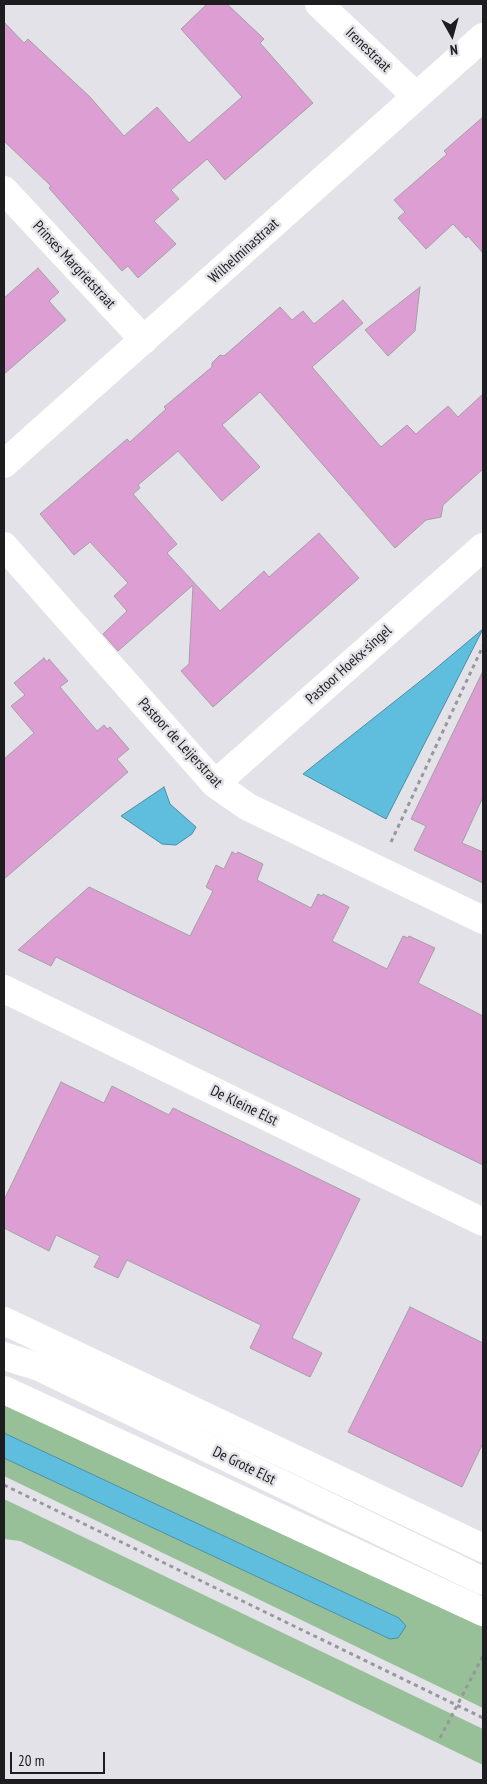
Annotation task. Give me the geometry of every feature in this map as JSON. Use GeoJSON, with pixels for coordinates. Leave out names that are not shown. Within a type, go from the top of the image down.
{"type":"FeatureCollection","features":[{"type":"Feature","properties":{"kind":"street","name":"Irenestraat"},"geometry":{"type":"LineString","coordinates":[[320,4],[416,96]]}},
{"type":"Feature","properties":{"kind":"street","name":"Wilhelminastraat"},"geometry":{"type":"LineString","coordinates":[[4,464],[483,36]]}},
{"type":"Feature","properties":{"kind":"street","name":"Prinses Margrietstraat"},"geometry":{"type":"LineString","coordinates":[[4,190],[144,340]]}},
{"type":"Feature","properties":{"kind":"street","name":"Pastoor de Leijerstraat"},"geometry":{"type":"LineString","coordinates":[[4,546],[215,784],[248,807],[483,920]]}},
{"type":"Feature","properties":{"kind":"street","name":"Pastoor Hoekx-singel"},"geometry":{"type":"LineString","coordinates":[[215,784],[480,554]]}},
{"type":"Feature","properties":{"kind":"street","name":"De Kleine Elst"},"geometry":{"type":"LineString","coordinates":[[4,989],[483,1222]]}},
{"type":"Feature","properties":{"kind":"street"},"geometry":{"type":"LineString","coordinates":[[4,1321],[483,1548]]}},
{"type":"Feature","properties":{"kind":"street","name":"De Grote Elst"},"geometry":{"type":"LineString","coordinates":[[4,1356],[40,1367],[483,1581]]}},
{"type":"Feature","properties":{"kind":"street","name":"De Grote Elst"},"geometry":{"type":"LineString","coordinates":[[4,1390],[483,1612]]}},
{"type":"Feature","properties":{"kind":"path"},"geometry":{"type":"LineString","coordinates":[[379,869],[483,646]]}},
{"type":"Feature","properties":{"kind":"path"},"geometry":{"type":"LineString","coordinates":[[4,1485],[483,1718]]}},
{"type":"Feature","properties":{"kind":"path"},"geometry":{"type":"LineString","coordinates":[[440,1738],[483,1656]]}},
{"type":"Feature","properties":{"kind":"green space"},"geometry":{"type":"Polygon","coordinates":[[[4,1399],[483,1627],[483,1708],[4,1476],[4,1458],[390,1639],[399,1637],[399,1618],[4,1433],[4,1399]]]}},
{"type":"Feature","properties":{"kind":"green space"},"geometry":{"type":"Polygon","coordinates":[[[4,1499],[483,1729],[483,1765],[20,1541],[4,1539],[4,1499]]]}},
{"type":"Feature","properties":{"kind":"water"},"geometry":{"type":"Polygon","coordinates":[[[483,629],[386,819],[303,774],[428,675],[483,629]]]}},
{"type":"Feature","properties":{"kind":"water"},"geometry":{"type":"Polygon","coordinates":[[[164,787],[170,804],[196,827],[192,834],[176,845],[162,844],[121,816],[164,787]]]}},
{"type":"Feature","properties":{"kind":"water"},"geometry":{"type":"Polygon","coordinates":[[[4,1433],[399,1618],[406,1626],[398,1638],[390,1639],[4,1458],[4,1433]]]}},
{"type":"Feature","properties":{"kind":"building"},"geometry":{"type":"Polygon","coordinates":[[[207,4],[227,4],[264,39],[260,43],[313,103],[225,180],[207,159],[171,190],[179,199],[154,221],[176,244],[138,278],[128,266],[122,271],[49,188],[51,186],[4,141],[4,22],[24,43],[28,39],[90,97],[124,136],[157,107],[189,143],[242,97],[181,29],[207,4]]]}},
{"type":"Feature","properties":{"kind":"building"},"geometry":{"type":"Polygon","coordinates":[[[483,117],[483,253],[468,236],[466,238],[453,224],[426,249],[398,218],[405,212],[394,200],[447,154],[444,151],[483,117]]]}},
{"type":"Feature","properties":{"kind":"building"},"geometry":{"type":"Polygon","coordinates":[[[38,268],[59,292],[49,301],[66,320],[4,374],[4,298],[38,268]]]}},
{"type":"Feature","properties":{"kind":"building"},"geometry":{"type":"Polygon","coordinates":[[[420,287],[415,331],[388,356],[365,330],[420,287]]]}},
{"type":"Feature","properties":{"kind":"building"},"geometry":{"type":"Polygon","coordinates":[[[343,300],[363,323],[312,367],[381,447],[407,425],[416,434],[448,406],[458,417],[483,394],[483,469],[443,505],[441,517],[426,520],[395,548],[260,392],[222,425],[260,467],[222,501],[178,451],[138,485],[140,488],[133,494],[177,544],[167,553],[220,611],[264,571],[269,577],[319,533],[359,578],[213,707],[181,671],[189,664],[193,585],[118,651],[103,634],[127,611],[114,596],[128,583],[90,542],[74,555],[40,514],[127,439],[130,442],[166,409],[164,407],[212,367],[212,363],[220,355],[224,356],[280,307],[292,320],[303,311],[314,324],[343,300]]]}},
{"type":"Feature","properties":{"kind":"building"},"geometry":{"type":"Polygon","coordinates":[[[44,658],[47,662],[49,659],[68,681],[60,687],[97,731],[104,725],[107,729],[110,727],[129,749],[117,759],[128,772],[4,879],[4,759],[34,733],[11,706],[25,695],[14,683],[44,658]]]}},
{"type":"Feature","properties":{"kind":"building"},"geometry":{"type":"Polygon","coordinates":[[[483,671],[483,797],[462,843],[483,852],[483,883],[414,850],[426,826],[411,819],[483,671]]]}},
{"type":"Feature","properties":{"kind":"building"},"geometry":{"type":"Polygon","coordinates":[[[232,852],[236,854],[238,852],[263,864],[257,880],[311,908],[318,894],[322,896],[323,894],[349,907],[332,941],[387,969],[403,936],[408,938],[409,936],[435,948],[418,983],[483,1016],[483,1165],[56,957],[51,966],[18,950],[89,887],[190,936],[213,891],[206,887],[216,865],[224,869],[232,852]]]}},
{"type":"Feature","properties":{"kind":"building"},"geometry":{"type":"Polygon","coordinates":[[[61,1082],[104,1103],[112,1086],[169,1115],[173,1108],[360,1199],[292,1338],[322,1353],[310,1377],[250,1348],[261,1325],[127,1260],[118,1278],[94,1267],[100,1256],[56,1235],[49,1251],[4,1228],[4,1200],[61,1082]]]}},
{"type":"Feature","properties":{"kind":"building"},"geometry":{"type":"Polygon","coordinates":[[[410,1307],[483,1343],[483,1443],[462,1487],[348,1432],[410,1307]]]}}]}
